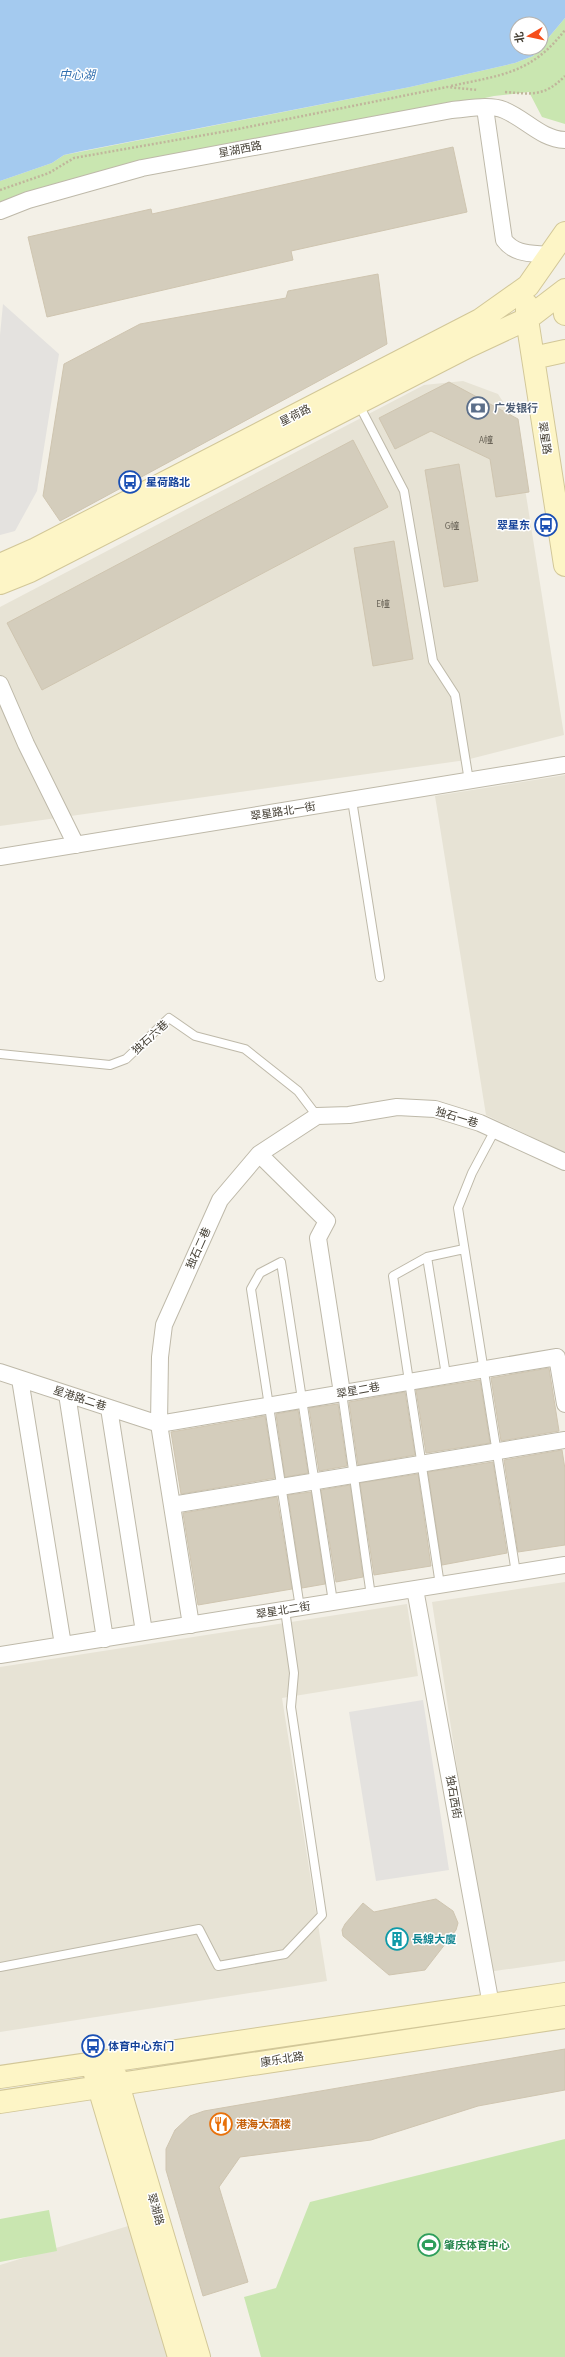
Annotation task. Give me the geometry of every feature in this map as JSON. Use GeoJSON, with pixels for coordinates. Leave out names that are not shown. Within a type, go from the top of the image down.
{"type":"FeatureCollection","features":[{"type":"Feature","properties":{"kind":"street","name":"星湖西路"},"geometry":{"type":"LineString","coordinates":[[0,211],[28,200],[142,168],[452,110],[485,108],[503,109],[539,132],[565,140]]}},
{"type":"Feature","properties":{"kind":"street"},"geometry":{"type":"LineString","coordinates":[[485,108],[504,240],[510,248],[518,251],[550,255]]}},
{"type":"Feature","properties":{"kind":"street","name":"星荷路"},"geometry":{"type":"LineString","coordinates":[[0,583],[30,571],[354,395],[480,320],[528,286],[565,233]]}},
{"type":"Feature","properties":{"kind":"street","name":"翠星路"},"geometry":{"type":"LineString","coordinates":[[528,286],[527,319],[565,566]]}},
{"type":"Feature","properties":{"kind":"street","name":"星荷路"},"geometry":{"type":"LineString","coordinates":[[0,564],[36,549],[354,395],[527,319],[564,299]]}},
{"type":"Feature","properties":{"kind":"street"},"geometry":{"type":"LineString","coordinates":[[533,358],[565,351]]}},
{"type":"Feature","properties":{"kind":"street"},"geometry":{"type":"LineString","coordinates":[[0,684],[26,744],[76,845]]}},
{"type":"Feature","properties":{"kind":"street","name":"翠星路北一街"},"geometry":{"type":"LineString","coordinates":[[0,857],[565,765]]}},
{"type":"Feature","properties":{"kind":"street","name":"独石一巷"},"geometry":{"type":"LineString","coordinates":[[317,1116],[349,1116],[397,1107],[435,1109],[495,1130],[565,1162]]}},
{"type":"Feature","properties":{"kind":"street","name":"独石二巷"},"geometry":{"type":"LineString","coordinates":[[190,1625],[159,1424],[160,1357],[164,1325],[220,1200],[259,1154],[317,1116]]}},
{"type":"Feature","properties":{"kind":"street"},"geometry":{"type":"LineString","coordinates":[[259,1154],[327,1220],[318,1238],[342,1393]]}},
{"type":"Feature","properties":{"kind":"street","name":"翠星二巷"},"geometry":{"type":"LineString","coordinates":[[159,1424],[557,1357],[565,1404]]}},
{"type":"Feature","properties":{"kind":"street","name":"星港路二巷"},"geometry":{"type":"LineString","coordinates":[[0,1372],[159,1424]]}},
{"type":"Feature","properties":{"kind":"street"},"geometry":{"type":"LineString","coordinates":[[20,1379],[63,1645]]}},
{"type":"Feature","properties":{"kind":"street"},"geometry":{"type":"LineString","coordinates":[[67,1394],[105,1638]]}},
{"type":"Feature","properties":{"kind":"street"},"geometry":{"type":"LineString","coordinates":[[109,1408],[144,1632]]}},
{"type":"Feature","properties":{"kind":"street"},"geometry":{"type":"LineString","coordinates":[[172,1505],[565,1440]]}},
{"type":"Feature","properties":{"kind":"street","name":"翠星北二街"},"geometry":{"type":"LineString","coordinates":[[0,1655],[565,1565]]}},
{"type":"Feature","properties":{"kind":"street","name":"独石西街"},"geometry":{"type":"LineString","coordinates":[[414,1589],[491,2005]]}},
{"type":"Feature","properties":{"kind":"street","name":"康乐北路"},"geometry":{"type":"LineString","coordinates":[[0,2077],[565,1994]]}},
{"type":"Feature","properties":{"kind":"street","name":"康乐北路"},"geometry":{"type":"LineString","coordinates":[[0,2102],[565,2017]]}},
{"type":"Feature","properties":{"kind":"street","name":"翠湖路"},"geometry":{"type":"LineString","coordinates":[[103,2062],[116,2141],[179,2357]]}},
{"type":"Feature","properties":{"kind":"street","name":"翠湖路"},"geometry":{"type":"LineString","coordinates":[[107,2086],[135,2136],[199,2357]]}},
{"type":"Feature","properties":{"kind":"lane"},"geometry":{"type":"LineString","coordinates":[[354,395],[404,491],[433,661],[455,695],[469,781]]}},
{"type":"Feature","properties":{"kind":"lane"},"geometry":{"type":"LineString","coordinates":[[352,800],[380,977]]}},
{"type":"Feature","properties":{"kind":"lane","name":"独石六巷"},"geometry":{"type":"LineString","coordinates":[[0,1054],[110,1065],[126,1059],[169,1018],[195,1036],[245,1049],[298,1091],[317,1116]]}},
{"type":"Feature","properties":{"kind":"lane"},"geometry":{"type":"LineString","coordinates":[[495,1130],[472,1173],[458,1208],[516,1573]]}},
{"type":"Feature","properties":{"kind":"lane"},"geometry":{"type":"LineString","coordinates":[[440,1585],[393,1276],[427,1256],[464,1249]]}},
{"type":"Feature","properties":{"kind":"lane"},"geometry":{"type":"LineString","coordinates":[[427,1256],[446,1375]]}},
{"type":"Feature","properties":{"kind":"lane"},"geometry":{"type":"LineString","coordinates":[[0,1967],[199,1929],[218,1966],[285,1954],[322,1915],[291,1707],[294,1674],[292,1609],[281,1487],[251,1289],[260,1272],[281,1262],[333,1602]]}},
{"type":"Feature","properties":{"kind":"lane"},"geometry":{"type":"LineString","coordinates":[[342,1393],[371,1596]]}},
{"type":"Feature","properties":{"kind":"path"},"geometry":{"type":"LineString","coordinates":[[447,87],[505,74],[523,68],[538,59],[565,30]]}},
{"type":"Feature","properties":{"kind":"shaded area"},"geometry":{"type":"Polygon","coordinates":[[[3,304],[59,354],[37,491],[15,531],[0,535],[0,335],[3,304]]]}},
{"type":"Feature","properties":{"kind":"shaded area"},"geometry":{"type":"Polygon","coordinates":[[[463,381],[498,394],[514,419],[564,735],[466,760],[0,826],[0,607],[424,385],[463,381]]]}},
{"type":"Feature","properties":{"kind":"shaded area"},"geometry":{"type":"Polygon","coordinates":[[[565,775],[565,1153],[486,1115],[435,796],[565,775]]]}},
{"type":"Feature","properties":{"kind":"shaded area"},"geometry":{"type":"Polygon","coordinates":[[[565,1582],[565,1961],[488,1972],[432,1602],[565,1582]]]}},
{"type":"Feature","properties":{"kind":"shaded area"},"geometry":{"type":"Polygon","coordinates":[[[407,1604],[418,1676],[282,1698],[327,1981],[0,2032],[0,1667],[407,1604]]]}},
{"type":"Feature","properties":{"kind":"shaded area"},"geometry":{"type":"Polygon","coordinates":[[[423,1700],[449,1870],[376,1881],[349,1712],[423,1700]]]}},
{"type":"Feature","properties":{"kind":"shaded area"},"geometry":{"type":"Polygon","coordinates":[[[138,2223],[177,2357],[0,2357],[0,2265],[138,2223]]]}},
{"type":"Feature","properties":{"kind":"green space"},"geometry":{"type":"Polygon","coordinates":[[[565,18],[565,124],[542,117],[529,92],[494,96],[0,203],[0,181],[52,163],[64,155],[410,87],[515,63],[533,56],[549,56],[549,37],[565,18]]]}},
{"type":"Feature","properties":{"kind":"green space","name":"肇庆体育中心"},"geometry":{"type":"Polygon","coordinates":[[[565,2139],[565,2357],[261,2357],[244,2297],[276,2288],[310,2202],[565,2139]]]}},
{"type":"Feature","properties":{"kind":"green space"},"geometry":{"type":"Polygon","coordinates":[[[49,2210],[57,2251],[0,2262],[0,2219],[49,2210]]]}},
{"type":"Feature","properties":{"kind":"water","name":"中心湖"},"geometry":{"type":"Polygon","coordinates":[[[0,0],[565,0],[565,18],[549,37],[549,16],[509,16],[509,56],[533,56],[515,63],[410,87],[82,151],[64,155],[52,163],[0,181],[0,0]]]}},
{"type":"Feature","properties":{"kind":"building"},"geometry":{"type":"Polygon","coordinates":[[[453,147],[467,212],[291,251],[293,260],[47,317],[28,237],[151,209],[152,214],[453,147]]]}},
{"type":"Feature","properties":{"kind":"building"},"geometry":{"type":"Polygon","coordinates":[[[378,274],[387,344],[60,521],[43,496],[64,364],[140,324],[286,298],[288,291],[378,274]]]}},
{"type":"Feature","properties":{"kind":"building"},"geometry":{"type":"Polygon","coordinates":[[[449,382],[518,419],[529,492],[496,497],[490,459],[431,431],[395,449],[379,418],[449,382]]]}},
{"type":"Feature","properties":{"kind":"building"},"geometry":{"type":"Polygon","coordinates":[[[353,440],[388,507],[42,690],[7,623],[353,440]]]}},
{"type":"Feature","properties":{"kind":"building"},"geometry":{"type":"Polygon","coordinates":[[[459,464],[478,581],[444,587],[425,470],[459,464]]]}},
{"type":"Feature","properties":{"kind":"building"},"geometry":{"type":"Polygon","coordinates":[[[394,541],[413,659],[373,666],[354,548],[394,541]]]}},
{"type":"Feature","properties":{"kind":"building"},"geometry":{"type":"Polygon","coordinates":[[[549,1368],[559,1431],[501,1441],[491,1378],[549,1368]]]}},
{"type":"Feature","properties":{"kind":"building"},"geometry":{"type":"Polygon","coordinates":[[[480,1380],[490,1443],[426,1453],[416,1390],[480,1380]]]}},
{"type":"Feature","properties":{"kind":"building"},"geometry":{"type":"Polygon","coordinates":[[[405,1392],[415,1455],[358,1465],[349,1402],[405,1392]]]}},
{"type":"Feature","properties":{"kind":"building"},"geometry":{"type":"Polygon","coordinates":[[[338,1404],[347,1466],[319,1471],[309,1408],[338,1404]]]}},
{"type":"Feature","properties":{"kind":"building"},"geometry":{"type":"Polygon","coordinates":[[[298,1410],[308,1473],[285,1477],[276,1414],[298,1410]]]}},
{"type":"Feature","properties":{"kind":"building"},"geometry":{"type":"Polygon","coordinates":[[[265,1416],[275,1478],[181,1494],[171,1432],[265,1416]]]}},
{"type":"Feature","properties":{"kind":"building"},"geometry":{"type":"Polygon","coordinates":[[[562,1450],[565,1469],[565,1545],[518,1552],[504,1460],[562,1450]]]}},
{"type":"Feature","properties":{"kind":"building"},"geometry":{"type":"Polygon","coordinates":[[[493,1462],[507,1553],[442,1565],[428,1472],[493,1462]]]}},
{"type":"Feature","properties":{"kind":"building"},"geometry":{"type":"Polygon","coordinates":[[[418,1474],[431,1566],[374,1575],[360,1483],[418,1474]]]}},
{"type":"Feature","properties":{"kind":"building"},"geometry":{"type":"Polygon","coordinates":[[[350,1485],[363,1577],[336,1582],[321,1490],[350,1485]]]}},
{"type":"Feature","properties":{"kind":"building"},"geometry":{"type":"Polygon","coordinates":[[[311,1492],[325,1584],[302,1588],[288,1495],[311,1492]]]}},
{"type":"Feature","properties":{"kind":"building"},"geometry":{"type":"Polygon","coordinates":[[[277,1497],[292,1589],[198,1605],[183,1513],[277,1497]]]}},
{"type":"Feature","properties":{"kind":"building","name":"長線大廈"},"geometry":{"type":"Polygon","coordinates":[[[436,1899],[453,1911],[458,1923],[456,1930],[425,1970],[389,1975],[343,1936],[342,1930],[345,1924],[363,1903],[374,1912],[436,1899]]]}},
{"type":"Feature","properties":{"kind":"building"},"geometry":{"type":"Polygon","coordinates":[[[565,2049],[565,2090],[478,2106],[371,2140],[240,2157],[219,2187],[248,2282],[203,2296],[166,2170],[166,2149],[175,2130],[190,2116],[204,2111],[565,2049]]]}},
{"type":"Feature","properties":{"kind":"place","name":"广发银行"},"geometry":{"type":"Point","coordinates":[478,408]}},
{"type":"Feature","properties":{"kind":"place","name":"星荷路北"},"geometry":{"type":"Point","coordinates":[130,482]}},
{"type":"Feature","properties":{"kind":"place","name":"翠星东"},"geometry":{"type":"Point","coordinates":[546,525]}},
{"type":"Feature","properties":{"kind":"place","name":"長線大廈"},"geometry":{"type":"Point","coordinates":[397,1939]}},
{"type":"Feature","properties":{"kind":"place","name":"体育中心东门"},"geometry":{"type":"Point","coordinates":[93,2046]}},
{"type":"Feature","properties":{"kind":"place","name":"港海大酒楼"},"geometry":{"type":"Point","coordinates":[221,2124]}},
{"type":"Feature","properties":{"kind":"place","name":"肇庆体育中心"},"geometry":{"type":"Point","coordinates":[429,2245]}}]}
